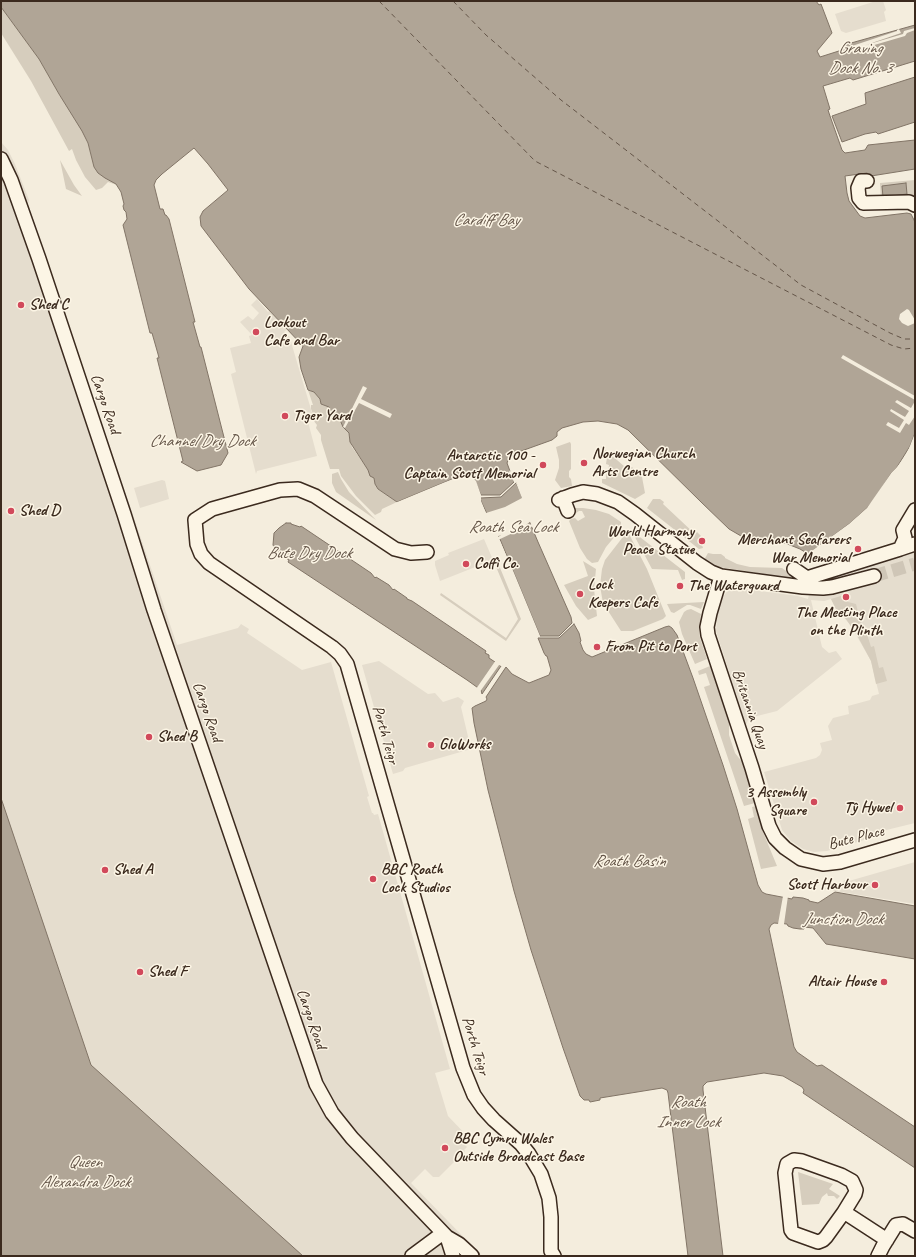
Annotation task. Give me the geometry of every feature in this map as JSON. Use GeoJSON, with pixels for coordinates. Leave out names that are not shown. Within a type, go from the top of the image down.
{"type":"FeatureCollection","features":[{"type":"Feature","properties":{"kind":"street","name":"Cargo Road"},"geometry":{"type":"LineString","coordinates":[[1,159],[11,180],[36,252],[122,508],[152,603],[316,1084],[332,1113],[352,1138],[445,1235],[472,1256]]}},
{"type":"Feature","properties":{"kind":"street"},"geometry":{"type":"LineString","coordinates":[[868,180],[861,181],[858,188],[859,198],[863,203],[909,202],[915,205]]}},
{"type":"Feature","properties":{"kind":"street","name":"Porth Teigr"},"geometry":{"type":"LineString","coordinates":[[427,552],[411,553],[395,548],[315,496],[298,489],[280,490],[212,509],[195,520],[197,544],[201,554],[209,563],[332,647],[340,654],[347,664],[463,1068],[474,1094],[483,1108],[521,1144],[541,1174],[547,1190],[551,1209],[552,1240],[550,1254]]}},
{"type":"Feature","properties":{"kind":"street"},"geometry":{"type":"LineString","coordinates":[[568,511],[561,499],[583,492],[597,494],[618,502],[710,572],[721,576],[803,587],[823,588],[874,576]]}},
{"type":"Feature","properties":{"kind":"street"},"geometry":{"type":"LineString","coordinates":[[900,549],[905,538],[903,530],[913,517]]}},
{"type":"Feature","properties":{"kind":"street"},"geometry":{"type":"LineString","coordinates":[[794,569],[807,578],[915,544]]}},
{"type":"Feature","properties":{"kind":"street","name":"Britannia Quay"},"geometry":{"type":"LineString","coordinates":[[721,576],[710,613],[707,627],[708,635],[752,768],[769,826],[775,838],[785,848]]}},
{"type":"Feature","properties":{"kind":"street","name":"Bute Place"},"geometry":{"type":"LineString","coordinates":[[785,848],[801,859],[823,864],[840,862],[915,840]]}},
{"type":"Feature","properties":{"kind":"street"},"geometry":{"type":"LineString","coordinates":[[794,1160],[802,1161],[841,1175],[852,1181],[856,1190],[855,1194],[844,1212],[823,1240],[818,1242],[792,1233],[785,1173],[787,1164],[794,1160]]}},
{"type":"Feature","properties":{"kind":"street"},"geometry":{"type":"LineString","coordinates":[[844,1212],[887,1240]]}},
{"type":"Feature","properties":{"kind":"street"},"geometry":{"type":"LineString","coordinates":[[881,1255],[887,1240],[896,1225],[906,1225],[915,1231]]}},
{"type":"Feature","properties":{"kind":"street"},"geometry":{"type":"LineString","coordinates":[[412,1256],[445,1235],[453,1256]]}},
{"type":"Feature","properties":{"kind":"shaded area"},"geometry":{"type":"Polygon","coordinates":[[[876,1],[883,1],[886,10],[884,12],[886,21],[846,33],[841,31],[835,14],[876,1]]]}},
{"type":"Feature","properties":{"kind":"shaded area"},"geometry":{"type":"Polygon","coordinates":[[[1,7],[39,59],[83,131],[88,143],[94,167],[117,185],[108,182],[102,188],[96,190],[85,177],[72,149],[69,151],[31,81],[1,33],[1,7]]]}},
{"type":"Feature","properties":{"kind":"shaded area"},"geometry":{"type":"Polygon","coordinates":[[[1,142],[8,150],[15,164],[29,200],[28,204],[177,645],[238,628],[241,624],[249,629],[247,633],[302,670],[331,662],[369,796],[367,797],[372,813],[374,815],[378,814],[450,1069],[435,1073],[448,1116],[471,1140],[465,1145],[467,1147],[464,1150],[465,1151],[439,1177],[433,1177],[425,1169],[411,1183],[482,1256],[1,1256],[1,142]]]}},
{"type":"Feature","properties":{"kind":"shaded area"},"geometry":{"type":"Polygon","coordinates":[[[60,160],[74,185],[82,196],[66,189],[60,160]]]}},
{"type":"Feature","properties":{"kind":"shaded area"},"geometry":{"type":"Polygon","coordinates":[[[915,180],[915,203],[881,199],[880,183],[915,180]]]}},
{"type":"Feature","properties":{"kind":"shaded area"},"geometry":{"type":"Polygon","coordinates":[[[257,299],[268,312],[269,311],[287,329],[284,332],[289,336],[313,416],[307,418],[317,456],[257,471],[256,474],[231,374],[236,372],[230,348],[251,343],[249,336],[252,335],[240,322],[248,316],[253,320],[259,313],[251,305],[257,299]]]}},
{"type":"Feature","properties":{"kind":"shaded area"},"geometry":{"type":"Polygon","coordinates":[[[308,390],[314,392],[320,399],[321,404],[329,407],[338,415],[343,426],[349,433],[352,447],[374,478],[378,489],[397,502],[382,509],[381,512],[375,515],[356,496],[341,476],[339,469],[330,469],[321,440],[321,435],[313,420],[315,419],[311,405],[313,405],[308,390]]]}},
{"type":"Feature","properties":{"kind":"shaded area"},"geometry":{"type":"Polygon","coordinates":[[[570,442],[571,469],[569,471],[569,477],[571,479],[572,486],[561,488],[555,480],[559,468],[556,447],[570,442]]]}},
{"type":"Feature","properties":{"kind":"shaded area"},"geometry":{"type":"Polygon","coordinates":[[[601,446],[625,467],[632,467],[642,477],[645,493],[635,499],[602,483],[602,479],[606,479],[606,472],[608,472],[609,465],[606,464],[607,457],[600,457],[601,446]]]}},
{"type":"Feature","properties":{"kind":"shaded area"},"geometry":{"type":"Polygon","coordinates":[[[338,472],[349,492],[376,520],[336,492],[332,483],[332,474],[338,472]]]}},
{"type":"Feature","properties":{"kind":"shaded area"},"geometry":{"type":"Polygon","coordinates":[[[162,480],[165,481],[169,499],[140,508],[134,488],[162,480]]]}},
{"type":"Feature","properties":{"kind":"shaded area"},"geometry":{"type":"Polygon","coordinates":[[[653,499],[660,499],[664,502],[663,504],[695,534],[697,532],[701,536],[700,539],[703,548],[699,549],[647,508],[653,499]]]}},
{"type":"Feature","properties":{"kind":"shaded area"},"geometry":{"type":"Polygon","coordinates":[[[573,508],[596,510],[609,514],[621,522],[621,529],[606,547],[598,562],[592,563],[587,559],[580,548],[569,521],[575,518],[578,521],[585,517],[582,511],[576,513],[573,511],[573,508]]]}},
{"type":"Feature","properties":{"kind":"shaded area"},"geometry":{"type":"Polygon","coordinates":[[[626,533],[629,534],[647,569],[666,616],[663,619],[633,631],[621,631],[603,603],[600,586],[602,569],[605,560],[626,533]]]}},
{"type":"Feature","properties":{"kind":"shaded area"},"geometry":{"type":"Polygon","coordinates":[[[636,534],[685,572],[685,579],[682,580],[678,570],[652,569],[635,537],[636,534]]]}},
{"type":"Feature","properties":{"kind":"shaded area"},"geometry":{"type":"Polygon","coordinates":[[[484,539],[493,560],[440,581],[435,561],[449,555],[448,553],[484,539]]]}},
{"type":"Feature","properties":{"kind":"shaded area"},"geometry":{"type":"Polygon","coordinates":[[[915,549],[915,823],[866,835],[864,840],[827,851],[814,852],[803,849],[791,841],[782,830],[764,772],[816,758],[820,755],[822,750],[820,743],[832,740],[828,726],[833,718],[849,714],[848,706],[870,700],[872,696],[879,694],[871,661],[850,624],[836,609],[831,599],[824,601],[811,600],[822,647],[829,653],[836,651],[842,659],[777,711],[749,718],[746,725],[716,631],[721,600],[730,587],[798,596],[808,599],[812,581],[915,549]]]}},
{"type":"Feature","properties":{"kind":"shaded area"},"geometry":{"type":"Polygon","coordinates":[[[708,553],[721,554],[725,558],[737,564],[750,567],[782,568],[797,579],[719,567],[704,560],[708,553]]]}},
{"type":"Feature","properties":{"kind":"shaded area"},"geometry":{"type":"Polygon","coordinates":[[[496,558],[521,619],[506,641],[440,595],[441,593],[506,638],[518,619],[494,562],[496,558]]]}},
{"type":"Feature","properties":{"kind":"shaded area"},"geometry":{"type":"Polygon","coordinates":[[[583,561],[596,569],[594,589],[597,616],[588,620],[576,606],[564,585],[588,576],[583,561]]]}},
{"type":"Feature","properties":{"kind":"shaded area"},"geometry":{"type":"Polygon","coordinates":[[[844,595],[848,602],[856,604],[863,632],[866,631],[871,647],[874,646],[879,668],[883,667],[887,681],[876,684],[871,661],[857,635],[843,615],[836,609],[831,599],[844,595]]]}},
{"type":"Feature","properties":{"kind":"shaded area"},"geometry":{"type":"Polygon","coordinates":[[[704,602],[701,609],[687,605],[674,613],[671,612],[667,604],[704,602]]]}},
{"type":"Feature","properties":{"kind":"shaded area"},"geometry":{"type":"Polygon","coordinates":[[[691,609],[701,614],[699,631],[707,659],[695,664],[682,634],[679,622],[684,612],[691,609]]]}},
{"type":"Feature","properties":{"kind":"shaded area"},"geometry":{"type":"Polygon","coordinates":[[[379,661],[428,694],[435,693],[443,702],[458,697],[464,701],[461,707],[471,749],[405,768],[403,771],[393,774],[362,665],[379,661]]]}},
{"type":"Feature","properties":{"kind":"shaded area"},"geometry":{"type":"Polygon","coordinates":[[[710,666],[714,673],[729,723],[729,735],[735,753],[743,763],[755,803],[744,806],[704,687],[710,685],[706,673],[699,675],[698,671],[710,666]]]}},
{"type":"Feature","properties":{"kind":"shaded area"},"geometry":{"type":"Polygon","coordinates":[[[756,806],[763,832],[777,866],[761,869],[748,819],[754,817],[752,807],[756,806]]]}},
{"type":"Feature","properties":{"kind":"shaded area","name":"Scott Harbour"},"geometry":{"type":"Polygon","coordinates":[[[915,862],[915,904],[823,889],[843,883],[844,880],[849,881],[915,862]]]}},
{"type":"Feature","properties":{"kind":"shaded area"},"geometry":{"type":"Polygon","coordinates":[[[798,1172],[833,1184],[829,1189],[840,1196],[837,1199],[834,1196],[828,1196],[827,1193],[822,1197],[819,1204],[802,1205],[798,1172]]]}},
{"type":"Feature","properties":{"kind":"water","name":"Cardiff Bay"},"geometry":{"type":"Polygon","coordinates":[[[1,1],[816,1],[819,5],[821,4],[832,33],[817,51],[820,57],[842,50],[844,45],[915,25],[915,61],[853,80],[850,78],[823,86],[830,109],[828,110],[842,150],[845,153],[865,150],[868,145],[915,140],[915,169],[871,176],[867,173],[845,176],[849,201],[860,216],[865,218],[907,213],[911,214],[915,222],[915,433],[910,446],[897,467],[867,508],[849,524],[808,554],[785,543],[749,539],[729,529],[628,430],[617,424],[598,421],[583,422],[562,428],[557,432],[557,436],[552,440],[513,454],[507,463],[514,482],[500,495],[481,495],[473,477],[462,475],[397,502],[378,489],[374,478],[370,476],[368,470],[350,442],[349,433],[343,427],[338,415],[331,412],[329,407],[321,404],[320,399],[314,392],[308,390],[301,369],[299,357],[303,346],[249,289],[201,226],[200,217],[203,211],[228,190],[194,148],[162,174],[156,180],[154,185],[160,209],[163,209],[165,215],[169,219],[195,322],[193,322],[201,347],[228,453],[221,465],[197,471],[181,462],[183,461],[157,358],[159,358],[152,333],[150,333],[123,225],[127,219],[121,192],[116,184],[98,173],[94,167],[88,143],[82,131],[39,59],[1,7],[1,1]]]}},
{"type":"Feature","properties":{"kind":"water"},"geometry":{"type":"Polygon","coordinates":[[[915,77],[915,122],[878,134],[876,132],[865,134],[842,142],[832,116],[866,104],[865,93],[915,77]]]}},
{"type":"Feature","properties":{"kind":"water"},"geometry":{"type":"Polygon","coordinates":[[[906,183],[907,194],[883,197],[882,186],[906,183]]]}},
{"type":"Feature","properties":{"kind":"water","name":"Roath Sea Lock"},"geometry":{"type":"Polygon","coordinates":[[[516,483],[523,499],[522,504],[571,617],[572,623],[559,636],[540,636],[490,515],[487,514],[480,498],[501,497],[516,483]]]}},
{"type":"Feature","properties":{"kind":"water","name":"Bute Dry Dock"},"geometry":{"type":"Polygon","coordinates":[[[286,523],[301,526],[371,573],[375,578],[376,577],[389,585],[393,590],[394,589],[486,651],[485,653],[489,655],[489,658],[501,666],[482,694],[481,690],[467,680],[288,562],[289,560],[280,554],[273,545],[274,533],[286,523]]]}},
{"type":"Feature","properties":{"kind":"water","name":"Roath Basin"},"geometry":{"type":"Polygon","coordinates":[[[574,624],[579,633],[583,650],[586,654],[592,657],[665,627],[669,626],[672,628],[677,635],[723,765],[758,885],[762,892],[792,899],[793,897],[803,898],[818,903],[835,892],[915,906],[915,959],[826,944],[813,928],[804,927],[804,929],[800,929],[793,928],[787,924],[774,923],[769,929],[794,1047],[797,1052],[817,1066],[822,1065],[915,1127],[915,1168],[803,1093],[804,1090],[802,1087],[783,1076],[764,1073],[707,1082],[703,1086],[703,1090],[723,1256],[688,1256],[667,1090],[662,1088],[600,1098],[600,1100],[590,1102],[589,1100],[584,1100],[580,1096],[531,950],[488,790],[472,708],[486,701],[486,697],[506,667],[512,674],[529,683],[549,675],[551,670],[547,656],[544,653],[538,638],[559,638],[574,624]]]}},
{"type":"Feature","properties":{"kind":"water","name":"Queen Alexandra Dock"},"geometry":{"type":"Polygon","coordinates":[[[1,798],[91,1065],[303,1256],[1,1256],[1,798]]]}},
{"type":"Feature","properties":{"kind":"pier"},"geometry":{"type":"Polygon","coordinates":[[[915,28],[915,30],[907,33],[905,36],[847,53],[846,48],[897,31],[899,29],[901,33],[866,45],[903,34],[904,31],[915,28]]]}},
{"type":"Feature","properties":{"kind":"pier"},"geometry":{"type":"Polygon","coordinates":[[[907,309],[915,320],[915,323],[908,326],[902,323],[899,319],[900,314],[907,309]]]}},
{"type":"Feature","properties":{"kind":"pier"},"geometry":{"type":"Polygon","coordinates":[[[843,355],[915,396],[915,400],[841,358],[843,355]]]}},
{"type":"Feature","properties":{"kind":"pier"},"geometry":{"type":"Polygon","coordinates":[[[363,386],[367,388],[361,399],[392,414],[390,418],[359,403],[345,428],[343,427],[363,386]]]}},
{"type":"Feature","properties":{"kind":"pier"},"geometry":{"type":"Polygon","coordinates":[[[897,400],[911,408],[915,401],[915,416],[909,425],[906,423],[900,433],[886,425],[888,422],[899,428],[904,420],[890,411],[891,409],[905,417],[909,411],[895,402],[897,400]]]}},
{"type":"Feature","properties":{"kind":"pier"},"geometry":{"type":"Polygon","coordinates":[[[915,433],[915,439],[913,439],[912,447],[907,456],[899,468],[893,473],[876,501],[869,509],[851,525],[809,555],[806,555],[849,524],[867,508],[892,472],[906,455],[915,433]]]}},
{"type":"Feature","properties":{"kind":"pier"},"geometry":{"type":"Polygon","coordinates":[[[510,470],[524,497],[524,503],[532,520],[526,525],[534,524],[534,526],[515,532],[498,540],[497,538],[501,535],[496,537],[488,517],[485,515],[481,506],[474,483],[468,477],[463,477],[442,485],[398,504],[395,503],[466,474],[471,476],[476,481],[486,513],[505,507],[522,498],[516,483],[509,472],[510,470]]]}},
{"type":"Feature","properties":{"kind":"pier"},"geometry":{"type":"Polygon","coordinates":[[[500,541],[540,636],[537,636],[499,542],[500,541]]]}},
{"type":"Feature","properties":{"kind":"pier"},"geometry":{"type":"Polygon","coordinates":[[[496,660],[502,664],[501,666],[499,665],[479,693],[476,689],[496,660]]]}},
{"type":"Feature","properties":{"kind":"pier"},"geometry":{"type":"Polygon","coordinates":[[[780,894],[790,896],[788,896],[785,926],[777,925],[783,896],[780,894]]]}},
{"type":"Feature","properties":{"kind":"ferry route"},"geometry":{"type":"LineString","coordinates":[[379,1],[535,161],[891,345],[904,349],[915,348]]}},
{"type":"Feature","properties":{"kind":"ferry route"},"geometry":{"type":"LineString","coordinates":[[453,1],[486,35],[561,100],[801,285],[890,333],[904,339],[915,339]]}},
{"type":"Feature","properties":{"kind":"tunnel"},"geometry":{"type":"LineString","coordinates":[[874,576],[915,564]]}},
{"type":"Feature","properties":{"kind":"place","name":"Shed C"},"geometry":{"type":"Point","coordinates":[21,305]}},
{"type":"Feature","properties":{"kind":"place","name":"Lookout Cafe and Bar"},"geometry":{"type":"Point","coordinates":[256,332]}},
{"type":"Feature","properties":{"kind":"place","name":"Tiger Yard"},"geometry":{"type":"Point","coordinates":[285,416]}},
{"type":"Feature","properties":{"kind":"place","name":"Norwegian Church Arts Centre"},"geometry":{"type":"Point","coordinates":[584,463]}},
{"type":"Feature","properties":{"kind":"place","name":"Antarctic 100 - Captain Scott Memorial"},"geometry":{"type":"Point","coordinates":[543,465]}},
{"type":"Feature","properties":{"kind":"place","name":"Shed D"},"geometry":{"type":"Point","coordinates":[11,511]}},
{"type":"Feature","properties":{"kind":"place","name":"World Harmony Peace Statue"},"geometry":{"type":"Point","coordinates":[702,541]}},
{"type":"Feature","properties":{"kind":"place","name":"Merchant Seafarers War Memorial"},"geometry":{"type":"Point","coordinates":[858,549]}},
{"type":"Feature","properties":{"kind":"place","name":"Coffi Co."},"geometry":{"type":"Point","coordinates":[466,564]}},
{"type":"Feature","properties":{"kind":"place","name":"The Waterguard"},"geometry":{"type":"Point","coordinates":[680,586]}},
{"type":"Feature","properties":{"kind":"place","name":"Lock Keepers Cafe"},"geometry":{"type":"Point","coordinates":[580,594]}},
{"type":"Feature","properties":{"kind":"place","name":"The Meeting Place on the Plinth"},"geometry":{"type":"Point","coordinates":[846,597]}},
{"type":"Feature","properties":{"kind":"place","name":"From Pit to Port"},"geometry":{"type":"Point","coordinates":[597,647]}},
{"type":"Feature","properties":{"kind":"place","name":"Shed B"},"geometry":{"type":"Point","coordinates":[149,737]}},
{"type":"Feature","properties":{"kind":"place","name":"GloWorks"},"geometry":{"type":"Point","coordinates":[431,745]}},
{"type":"Feature","properties":{"kind":"place","name":"3 Assembly Square"},"geometry":{"type":"Point","coordinates":[814,802]}},
{"type":"Feature","properties":{"kind":"place","name":"Tŷ Hywel"},"geometry":{"type":"Point","coordinates":[900,808]}},
{"type":"Feature","properties":{"kind":"place","name":"Shed A"},"geometry":{"type":"Point","coordinates":[105,870]}},
{"type":"Feature","properties":{"kind":"place","name":"BBC Roath Lock Studios"},"geometry":{"type":"Point","coordinates":[373,879]}},
{"type":"Feature","properties":{"kind":"place","name":"Scott Harbour"},"geometry":{"type":"Point","coordinates":[875,885]}},
{"type":"Feature","properties":{"kind":"place","name":"Shed F"},"geometry":{"type":"Point","coordinates":[140,972]}},
{"type":"Feature","properties":{"kind":"place","name":"Altair House"},"geometry":{"type":"Point","coordinates":[884,982]}},
{"type":"Feature","properties":{"kind":"place","name":"BBC Cymru Wales Outside Broadcast Base"},"geometry":{"type":"Point","coordinates":[445,1148]}},
{"type":"Feature","properties":{"kind":"water label","name":"Graving Dock No. 3"},"geometry":{"type":"Point","coordinates":[860,59]}},
{"type":"Feature","properties":{"kind":"water label","name":"Channel Dry Dock"},"geometry":{"type":"Point","coordinates":[202,442]}},
{"type":"Feature","properties":{"kind":"water label","name":"Junction Dock"},"geometry":{"type":"Point","coordinates":[843,920]}},
{"type":"Feature","properties":{"kind":"water label","name":"Roath Inner Lock"},"geometry":{"type":"Point","coordinates":[688,1113]}}]}
